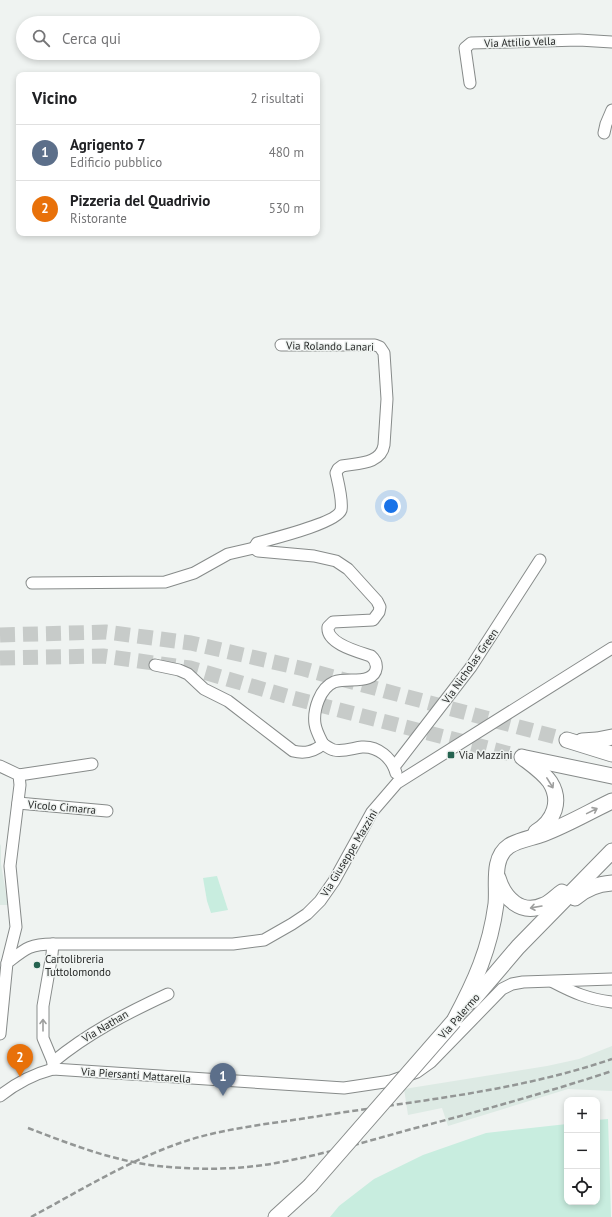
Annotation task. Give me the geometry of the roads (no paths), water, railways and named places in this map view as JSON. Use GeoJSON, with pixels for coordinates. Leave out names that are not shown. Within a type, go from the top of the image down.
{"type":"FeatureCollection","features":[{"type":"Feature","properties":{"kind":"main road"},"geometry":{"type":"LineString","coordinates":[[612,737],[597,740],[567,740],[612,754]]}},
{"type":"Feature","properties":{"kind":"main road"},"geometry":{"type":"LineString","coordinates":[[518,843],[545,826],[551,819],[555,810],[556,801],[554,790],[550,781],[522,757],[612,776]]}},
{"type":"Feature","properties":{"kind":"main road"},"geometry":{"type":"LineString","coordinates":[[454,1021],[479,973],[490,938],[496,904],[497,866],[503,852],[509,846],[544,834],[612,801]]}},
{"type":"Feature","properties":{"kind":"main road"},"geometry":{"type":"LineString","coordinates":[[497,873],[504,893],[510,899],[517,905],[526,908],[536,908],[553,899],[612,851]]}},
{"type":"Feature","properties":{"kind":"main road","name":"Via Palermo"},"geometry":{"type":"LineString","coordinates":[[310,1186],[518,948],[612,851]]}},
{"type":"Feature","properties":{"kind":"main road"},"geometry":{"type":"LineString","coordinates":[[536,929],[578,895],[601,884],[612,883]]}},
{"type":"Feature","properties":{"kind":"main road"},"geometry":{"type":"LineString","coordinates":[[276,1217],[310,1186]]}},
{"type":"Feature","properties":{"kind":"main road"},"geometry":{"type":"LineString","coordinates":[[282,1217],[310,1186]]}},
{"type":"Feature","properties":{"kind":"main road"},"geometry":{"type":"LineString","coordinates":[[288,1217],[310,1186]]}},
{"type":"Feature","properties":{"kind":"street","name":"Via Attilio Vella"},"geometry":{"type":"LineString","coordinates":[[470,83],[465,48],[471,43],[579,40],[612,42]]}},
{"type":"Feature","properties":{"kind":"street"},"geometry":{"type":"LineString","coordinates":[[604,133],[612,110]]}},
{"type":"Feature","properties":{"kind":"street","name":"Via Rolando Lanari"},"geometry":{"type":"LineString","coordinates":[[254,548],[256,543],[301,531],[337,516],[341,508],[336,473],[338,469],[342,466],[377,458],[383,450],[384,444],[387,399],[384,353],[382,349],[375,345],[281,345]]}},
{"type":"Feature","properties":{"kind":"street"},"geometry":{"type":"LineString","coordinates":[[32,583],[165,582],[194,573],[228,554],[254,548],[258,551],[314,556],[336,561],[348,568],[379,604],[380,612],[373,620],[333,622],[328,627],[329,633],[341,645],[371,656],[375,660],[377,667],[374,674],[369,678],[334,682],[324,690],[318,701],[315,721],[316,728],[323,744],[333,750],[363,747],[377,750],[387,756],[394,767],[397,784]]}},
{"type":"Feature","properties":{"kind":"street","name":"Via Nicholas Green"},"geometry":{"type":"LineString","coordinates":[[394,767],[471,667],[540,560]]}},
{"type":"Feature","properties":{"kind":"street","name":"Via Giuseppe Mazzini"},"geometry":{"type":"LineString","coordinates":[[7,963],[30,946],[39,944],[233,944],[264,940],[302,918],[320,901],[334,881],[372,812],[397,784],[612,648]]}},
{"type":"Feature","properties":{"kind":"street"},"geometry":{"type":"LineString","coordinates":[[155,665],[179,670],[188,674],[204,689],[228,701],[293,751],[308,752],[323,744]]}},
{"type":"Feature","properties":{"kind":"street"},"geometry":{"type":"LineString","coordinates":[[0,766],[19,774],[92,764]]}},
{"type":"Feature","properties":{"kind":"street"},"geometry":{"type":"LineString","coordinates":[[0,1034],[7,963],[16,928],[10,866],[20,785],[19,774]]}},
{"type":"Feature","properties":{"kind":"street","name":"Vicolo Cimarra"},"geometry":{"type":"LineString","coordinates":[[18,803],[107,810]]}},
{"type":"Feature","properties":{"kind":"street"},"geometry":{"type":"LineString","coordinates":[[53,944],[43,1006],[43,1038],[53,1066]]}},
{"type":"Feature","properties":{"kind":"street","name":"Via Piersanti Mattarella"},"geometry":{"type":"LineString","coordinates":[[0,1096],[11,1088],[53,1066],[344,1088],[391,1081],[417,1072],[431,1062],[506,986],[517,983],[612,979]]}},
{"type":"Feature","properties":{"kind":"street"},"geometry":{"type":"LineString","coordinates":[[551,981],[576,994],[612,1002]]}},
{"type":"Feature","properties":{"kind":"street","name":"Via Nathan"},"geometry":{"type":"LineString","coordinates":[[53,1066],[72,1047],[126,1013],[168,994]]}},
{"type":"Feature","properties":{"kind":"street","name":"Via Piersanti Mattarella"},"geometry":{"type":"LineString","coordinates":[[0,1103],[11,1088]]}},
{"type":"Feature","properties":{"kind":"tunnel"},"geometry":{"type":"LineString","coordinates":[[0,635],[106,632],[191,643],[304,669],[567,740]]}},
{"type":"Feature","properties":{"kind":"tunnel"},"geometry":{"type":"LineString","coordinates":[[0,658],[103,656],[190,668],[293,698],[522,757]]}},
{"type":"Feature","properties":{"kind":"railway"},"geometry":{"type":"LineString","coordinates":[[31,1217],[113,1172],[177,1144],[199,1137],[227,1130],[501,1088],[538,1080],[612,1059]]}},
{"type":"Feature","properties":{"kind":"railway"},"geometry":{"type":"LineString","coordinates":[[28,1128],[92,1151],[141,1164],[217,1169],[247,1167],[293,1160],[343,1148],[511,1102],[612,1071]]}},
{"type":"Feature","properties":{"kind":"place","name":"Via Mazzini"},"geometry":{"type":"Point","coordinates":[451,755]}},
{"type":"Feature","properties":{"kind":"place","name":"Cartolibreria Tuttolomondo"},"geometry":{"type":"Point","coordinates":[37,965]}},
{"type":"Feature","properties":{"kind":"place","name":"Pizzeria del Quadrivio"},"geometry":{"type":"Point","coordinates":[20,1077]}},
{"type":"Feature","properties":{"kind":"place","name":"Agrigento 7"},"geometry":{"type":"Point","coordinates":[223,1096]}}]}
